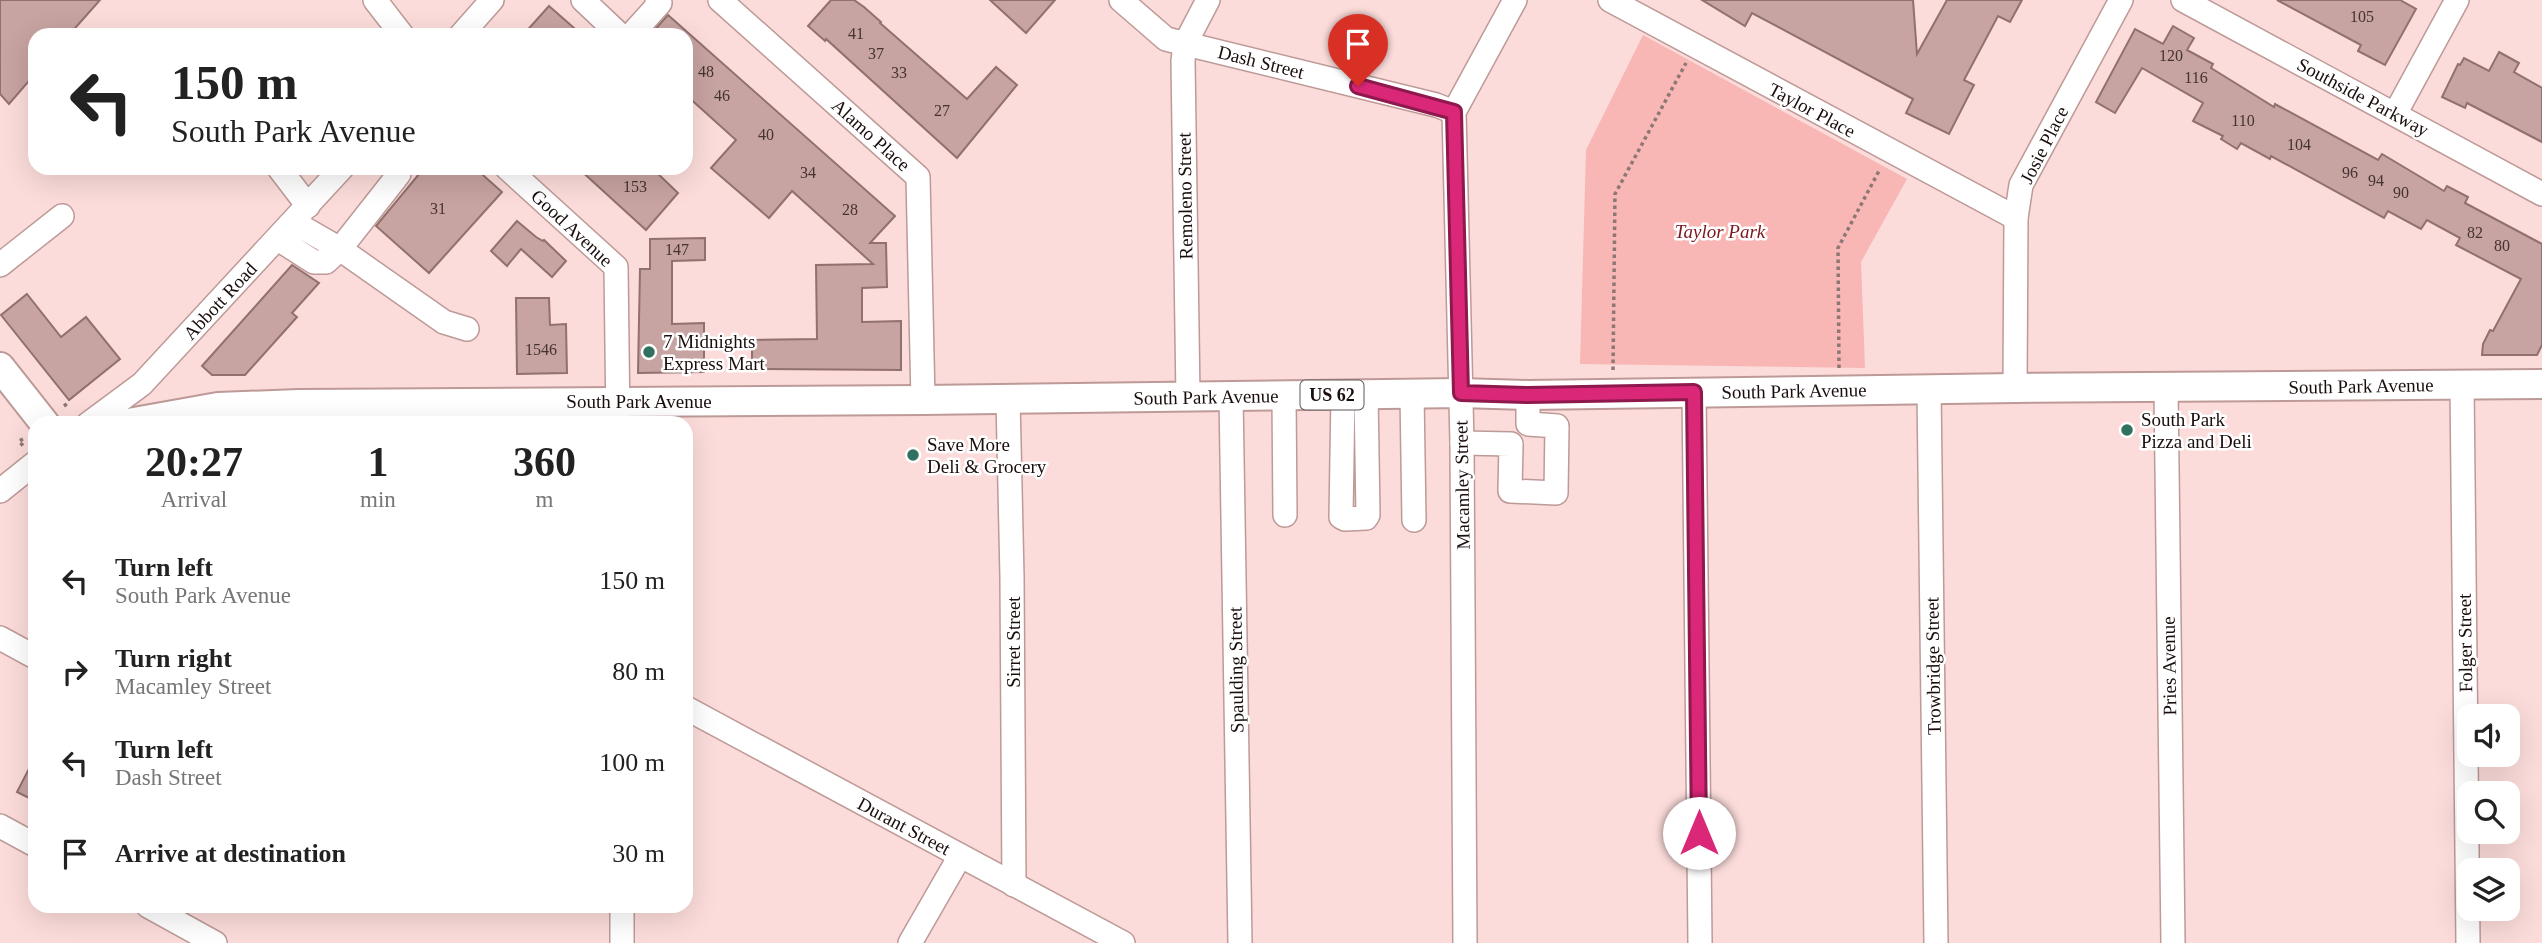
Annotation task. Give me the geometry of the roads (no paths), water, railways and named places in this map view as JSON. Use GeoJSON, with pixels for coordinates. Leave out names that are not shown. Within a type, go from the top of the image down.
{"type":"FeatureCollection","features":[{"type":"Feature","properties":{"kind":"main road"},"geometry":{"type":"LineString","coordinates":[[0,367],[48,416]]}},
{"type":"Feature","properties":{"kind":"main road","name":"South Park Avenue"},"geometry":{"type":"LineString","coordinates":[[168,416],[218,407],[299,414],[554,413],[923,400],[2542,384]]}},
{"type":"Feature","properties":{"kind":"street"},"geometry":{"type":"LineString","coordinates":[[374,0],[396,28]]}},
{"type":"Feature","properties":{"kind":"street"},"geometry":{"type":"LineString","coordinates":[[467,28],[492,0]]}},
{"type":"Feature","properties":{"kind":"street"},"geometry":{"type":"LineString","coordinates":[[583,0],[613,28]]}},
{"type":"Feature","properties":{"kind":"street"},"geometry":{"type":"LineString","coordinates":[[637,28],[660,3],[657,0]]}},
{"type":"Feature","properties":{"kind":"street","name":"Alamo Place"},"geometry":{"type":"LineString","coordinates":[[720,0],[918,177],[923,400]]}},
{"type":"Feature","properties":{"kind":"street","name":"Dash Street"},"geometry":{"type":"LineString","coordinates":[[1121,0],[1166,39],[1436,105],[1454,112]]}},
{"type":"Feature","properties":{"kind":"street","name":"Remoleno Street"},"geometry":{"type":"LineString","coordinates":[[1188,397],[1183,61],[1185,44],[1208,0]]}},
{"type":"Feature","properties":{"kind":"street"},"geometry":{"type":"LineString","coordinates":[[1454,112],[1515,0]]}},
{"type":"Feature","properties":{"kind":"street","name":"Taylor Place"},"geometry":{"type":"LineString","coordinates":[[1610,0],[2016,218]]}},
{"type":"Feature","properties":{"kind":"street","name":"Josie Place"},"geometry":{"type":"LineString","coordinates":[[2015,388],[2016,218],[2021,185],[2121,0]]}},
{"type":"Feature","properties":{"kind":"street","name":"Southside Parkway"},"geometry":{"type":"LineString","coordinates":[[2183,0],[2542,194]]}},
{"type":"Feature","properties":{"kind":"street"},"geometry":{"type":"LineString","coordinates":[[2395,114],[2457,0]]}},
{"type":"Feature","properties":{"kind":"street","name":"Macamley Street"},"geometry":{"type":"LineString","coordinates":[[1454,112],[1462,443],[1465,943]]}},
{"type":"Feature","properties":{"kind":"street"},"geometry":{"type":"LineString","coordinates":[[281,175],[293,223],[314,262],[326,262],[340,249],[397,175]]}},
{"type":"Feature","properties":{"kind":"street","name":"Abbott Road"},"geometry":{"type":"LineString","coordinates":[[99,416],[142,384],[336,175]]}},
{"type":"Feature","properties":{"kind":"street","name":"Good Avenue"},"geometry":{"type":"LineString","coordinates":[[516,175],[616,267],[617,412]]}},
{"type":"Feature","properties":{"kind":"street"},"geometry":{"type":"LineString","coordinates":[[0,265],[62,216]]}},
{"type":"Feature","properties":{"kind":"street"},"geometry":{"type":"LineString","coordinates":[[340,249],[444,322],[467,329]]}},
{"type":"Feature","properties":{"kind":"street","name":"Folger Street"},"geometry":{"type":"LineString","coordinates":[[2462,385],[2468,943]]}},
{"type":"Feature","properties":{"kind":"street","name":"Pries Avenue"},"geometry":{"type":"LineString","coordinates":[[2166,388],[2173,943]]}},
{"type":"Feature","properties":{"kind":"street","name":"Trowbridge Street"},"geometry":{"type":"LineString","coordinates":[[1928,390],[1936,943]]}},
{"type":"Feature","properties":{"kind":"street"},"geometry":{"type":"LineString","coordinates":[[1694,392],[1700,943]]}},
{"type":"Feature","properties":{"kind":"street"},"geometry":{"type":"LineString","coordinates":[[1354,394],[1341,517],[1366,518],[1368,515]]}},
{"type":"Feature","properties":{"kind":"street"},"geometry":{"type":"LineString","coordinates":[[1412,394],[1415,520]]}},
{"type":"Feature","properties":{"kind":"street"},"geometry":{"type":"LineString","coordinates":[[1557,394],[1557,425],[1556,493],[1510,491],[1511,425],[1557,425]]}},
{"type":"Feature","properties":{"kind":"street"},"geometry":{"type":"LineString","coordinates":[[1528,395],[1528,425]]}},
{"type":"Feature","properties":{"kind":"street","name":"Spaulding Street"},"geometry":{"type":"LineString","coordinates":[[1231,396],[1240,943]]}},
{"type":"Feature","properties":{"kind":"street"},"geometry":{"type":"LineString","coordinates":[[1284,396],[1285,515]]}},
{"type":"Feature","properties":{"kind":"street","name":"Sirret Street"},"geometry":{"type":"LineString","coordinates":[[1008,399],[1014,885]]}},
{"type":"Feature","properties":{"kind":"street"},"geometry":{"type":"LineString","coordinates":[[1462,443],[1511,444]]}},
{"type":"Feature","properties":{"kind":"street"},"geometry":{"type":"LineString","coordinates":[[0,491],[28,456]]}},
{"type":"Feature","properties":{"kind":"street"},"geometry":{"type":"LineString","coordinates":[[0,638],[28,653]]}},
{"type":"Feature","properties":{"kind":"street","name":"Durant Street"},"geometry":{"type":"LineString","coordinates":[[693,712],[1123,943]]}},
{"type":"Feature","properties":{"kind":"street"},"geometry":{"type":"LineString","coordinates":[[0,825],[28,841]]}},
{"type":"Feature","properties":{"kind":"street"},"geometry":{"type":"LineString","coordinates":[[910,943],[960,856]]}},
{"type":"Feature","properties":{"kind":"street"},"geometry":{"type":"LineString","coordinates":[[161,913],[215,943]]}},
{"type":"Feature","properties":{"kind":"street"},"geometry":{"type":"LineString","coordinates":[[622,913],[622,943]]}},
{"type":"Feature","properties":{"kind":"place","name":"7 Midnights Express Mart"},"geometry":{"type":"Point","coordinates":[649,352]}},
{"type":"Feature","properties":{"kind":"place","name":"South Park Pizza and Deli"},"geometry":{"type":"Point","coordinates":[2127,430]}},
{"type":"Feature","properties":{"kind":"place","name":"Save More Deli & Grocery"},"geometry":{"type":"Point","coordinates":[913,455]}},
{"type":"Feature","properties":{"kind":"park label","name":"Taylor Park"},"geometry":{"type":"Point","coordinates":[1720,231]}}]}
